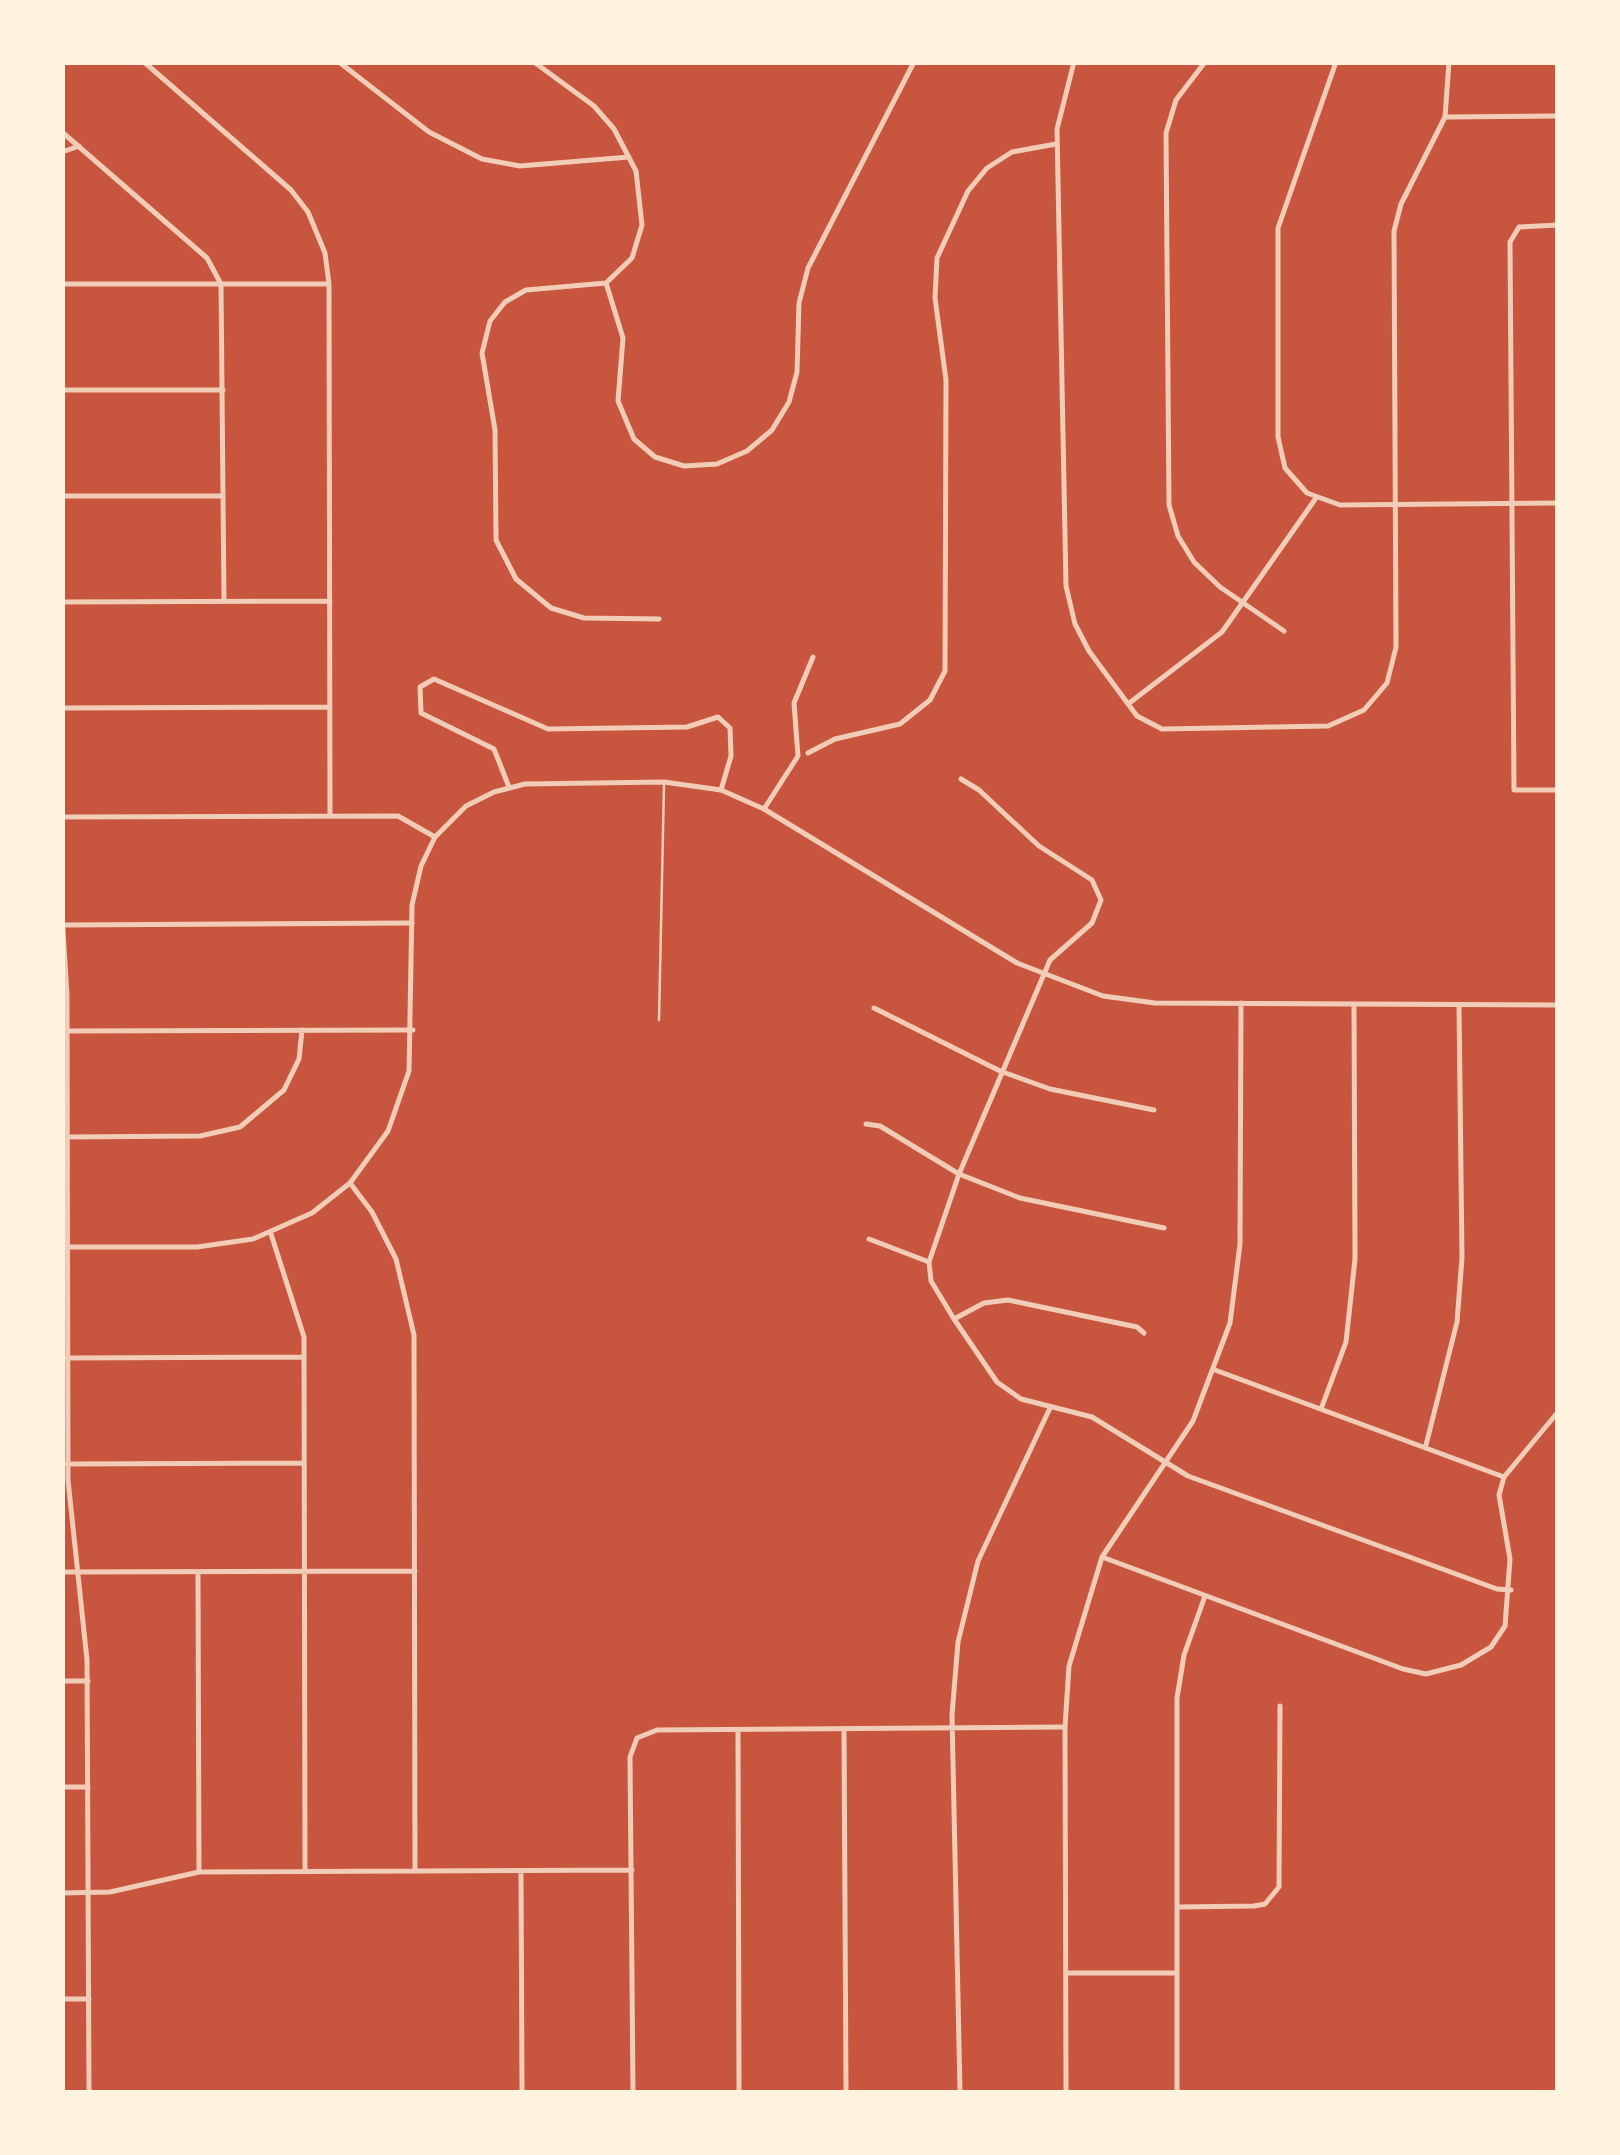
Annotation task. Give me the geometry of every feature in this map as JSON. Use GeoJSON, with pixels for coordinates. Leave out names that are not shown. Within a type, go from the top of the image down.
{"type":"FeatureCollection","features":[{"type":"Feature","properties":{"kind":"street"},"geometry":{"type":"LineString","coordinates":[[144,62],[292,190],[320,239],[329,284],[330,815]]}},
{"type":"Feature","properties":{"kind":"street"},"geometry":{"type":"LineString","coordinates":[[339,62],[428,132],[482,160],[520,166],[630,157]]}},
{"type":"Feature","properties":{"kind":"street"},"geometry":{"type":"LineString","coordinates":[[534,62],[594,106],[630,157],[642,200],[640,238],[625,267],[606,283],[526,290],[505,302],[490,321],[482,353],[495,430],[494,528],[516,579],[551,608],[584,618],[659,619]]}},
{"type":"Feature","properties":{"kind":"street"},"geometry":{"type":"LineString","coordinates":[[606,283],[623,338],[618,401],[634,440],[655,457],[684,466],[717,464],[746,451],[772,430],[790,402],[797,372],[797,320],[808,268],[914,62]]}},
{"type":"Feature","properties":{"kind":"street"},"geometry":{"type":"LineString","coordinates":[[1074,62],[1061,99],[1058,144],[1066,586],[1081,637],[1128,704],[1144,722],[1162,729],[1328,726],[1364,710],[1387,682],[1395,659],[1394,231],[1401,204],[1445,117],[1448,62]]}},
{"type":"Feature","properties":{"kind":"street"},"geometry":{"type":"LineString","coordinates":[[1205,62],[1184,86],[1166,133],[1167,490],[1172,520],[1185,550],[1206,574],[1284,631]]}},
{"type":"Feature","properties":{"kind":"street"},"geometry":{"type":"LineString","coordinates":[[1336,62],[1286,198],[1276,247],[1279,448],[1290,476],[1316,498],[1344,505],[1558,504]]}},
{"type":"Feature","properties":{"kind":"street"},"geometry":{"type":"LineString","coordinates":[[1445,117],[1558,116]]}},
{"type":"Feature","properties":{"kind":"street"},"geometry":{"type":"LineString","coordinates":[[62,132],[207,258],[221,284],[224,601]]}},
{"type":"Feature","properties":{"kind":"street"},"geometry":{"type":"LineString","coordinates":[[808,753],[835,739],[900,724],[930,700],[945,671],[946,380],[935,298],[937,258],[968,191],[987,168],[1012,152],[1058,144]]}},
{"type":"Feature","properties":{"kind":"street"},"geometry":{"type":"LineString","coordinates":[[62,152],[79,146]]}},
{"type":"Feature","properties":{"kind":"street"},"geometry":{"type":"LineString","coordinates":[[1558,225],[1525,225],[1514,230],[1510,242],[1514,790],[1558,790]]}},
{"type":"Feature","properties":{"kind":"street"},"geometry":{"type":"LineString","coordinates":[[62,284],[329,284]]}},
{"type":"Feature","properties":{"kind":"street"},"geometry":{"type":"LineString","coordinates":[[62,390],[223,390]]}},
{"type":"Feature","properties":{"kind":"street"},"geometry":{"type":"LineString","coordinates":[[62,496],[223,496]]}},
{"type":"Feature","properties":{"kind":"street"},"geometry":{"type":"LineString","coordinates":[[1128,704],[1210,643],[1244,604],[1316,498]]}},
{"type":"Feature","properties":{"kind":"street"},"geometry":{"type":"LineString","coordinates":[[62,602],[330,601]]}},
{"type":"Feature","properties":{"kind":"street"},"geometry":{"type":"LineString","coordinates":[[764,809],[798,756],[794,703],[813,656]]}},
{"type":"Feature","properties":{"kind":"street"},"geometry":{"type":"LineString","coordinates":[[509,787],[494,749],[421,714],[420,687],[434,679],[548,729],[688,727],[718,716],[730,728],[731,756],[721,790]]}},
{"type":"Feature","properties":{"kind":"street"},"geometry":{"type":"LineString","coordinates":[[62,708],[330,707]]}},
{"type":"Feature","properties":{"kind":"street"},"geometry":{"type":"LineString","coordinates":[[961,780],[979,790],[1040,846],[1096,886],[1100,900],[1097,915],[1055,952],[1042,975],[1000,1071],[929,1262],[931,1281],[954,1319],[1007,1392],[1108,1425],[1165,1466],[1497,1589],[1510,1590]]}},
{"type":"Feature","properties":{"kind":"street"},"geometry":{"type":"LineString","coordinates":[[65,1247],[216,1246],[271,1234],[312,1214],[350,1183],[377,1149],[397,1112],[409,1071],[416,878],[435,838],[466,806],[509,787],[664,782],[721,790],[764,809],[1042,975],[1131,1001],[1558,1005]]}},
{"type":"Feature","properties":{"kind":"street"},"geometry":{"type":"LineString","coordinates":[[62,817],[404,816],[435,838]]}},
{"type":"Feature","properties":{"kind":"street"},"geometry":{"type":"LineString","coordinates":[[62,914],[68,1464],[88,1680],[89,2092]]}},
{"type":"Feature","properties":{"kind":"street"},"geometry":{"type":"LineString","coordinates":[[64,925],[412,924]]}},
{"type":"Feature","properties":{"kind":"street"},"geometry":{"type":"LineString","coordinates":[[1066,2092],[1065,1726],[1074,1640],[1102,1557],[1193,1421],[1216,1370],[1238,1270],[1241,1002]]}},
{"type":"Feature","properties":{"kind":"street"},"geometry":{"type":"LineString","coordinates":[[1321,1409],[1346,1342],[1355,1259],[1354,1004]]}},
{"type":"Feature","properties":{"kind":"street"},"geometry":{"type":"LineString","coordinates":[[1426,1445],[1458,1322],[1462,1258],[1459,1005]]}},
{"type":"Feature","properties":{"kind":"street"},"geometry":{"type":"LineString","coordinates":[[874,1008],[1000,1071],[1050,1089],[1154,1110]]}},
{"type":"Feature","properties":{"kind":"street"},"geometry":{"type":"LineString","coordinates":[[66,1137],[200,1136],[240,1127],[284,1090],[298,1060],[302,1030]]}},
{"type":"Feature","properties":{"kind":"street"},"geometry":{"type":"LineString","coordinates":[[66,1031],[413,1030]]}},
{"type":"Feature","properties":{"kind":"street"},"geometry":{"type":"LineString","coordinates":[[866,1124],[880,1126],[960,1174],[1020,1198],[1164,1228]]}},
{"type":"Feature","properties":{"kind":"street"},"geometry":{"type":"LineString","coordinates":[[350,1183],[372,1212],[396,1259],[414,1336],[415,1871]]}},
{"type":"Feature","properties":{"kind":"street"},"geometry":{"type":"LineString","coordinates":[[271,1234],[300,1318],[304,1357],[305,1872]]}},
{"type":"Feature","properties":{"kind":"street"},"geometry":{"type":"LineString","coordinates":[[869,1239],[929,1262]]}},
{"type":"Feature","properties":{"kind":"street"},"geometry":{"type":"LineString","coordinates":[[954,1319],[984,1303],[1008,1300],[1138,1327],[1144,1334]]}},
{"type":"Feature","properties":{"kind":"street"},"geometry":{"type":"LineString","coordinates":[[67,1358],[304,1357]]}},
{"type":"Feature","properties":{"kind":"street"},"geometry":{"type":"LineString","coordinates":[[1216,1370],[1504,1477]]}},
{"type":"Feature","properties":{"kind":"street"},"geometry":{"type":"LineString","coordinates":[[960,2092],[952,1728],[958,1642],[978,1562],[1008,1494],[1038,1443],[1050,1408]]}},
{"type":"Feature","properties":{"kind":"street"},"geometry":{"type":"LineString","coordinates":[[1102,1557],[1426,1674],[1468,1662],[1491,1647],[1505,1626],[1510,1590],[1499,1496],[1504,1477],[1558,1412]]}},
{"type":"Feature","properties":{"kind":"street"},"geometry":{"type":"LineString","coordinates":[[68,1464],[304,1463]]}},
{"type":"Feature","properties":{"kind":"street"},"geometry":{"type":"LineString","coordinates":[[62,1572],[416,1572]]}},
{"type":"Feature","properties":{"kind":"street"},"geometry":{"type":"LineString","coordinates":[[198,1572],[198,1872]]}},
{"type":"Feature","properties":{"kind":"street"},"geometry":{"type":"LineString","coordinates":[[1177,2092],[1176,1698],[1184,1655],[1204,1596]]}},
{"type":"Feature","properties":{"kind":"street"},"geometry":{"type":"LineString","coordinates":[[62,1680],[88,1680]]}},
{"type":"Feature","properties":{"kind":"street"},"geometry":{"type":"LineString","coordinates":[[1176,1907],[1254,1906],[1264,1904],[1279,1887],[1280,1706]]}},
{"type":"Feature","properties":{"kind":"street"},"geometry":{"type":"LineString","coordinates":[[633,2092],[630,1757],[637,1738],[651,1730],[1065,1726]]}},
{"type":"Feature","properties":{"kind":"street"},"geometry":{"type":"LineString","coordinates":[[844,1729],[846,2092]]}},
{"type":"Feature","properties":{"kind":"street"},"geometry":{"type":"LineString","coordinates":[[738,1730],[739,2092]]}},
{"type":"Feature","properties":{"kind":"street"},"geometry":{"type":"LineString","coordinates":[[62,1787],[88,1787]]}},
{"type":"Feature","properties":{"kind":"street"},"geometry":{"type":"LineString","coordinates":[[521,1870],[522,2092]]}},
{"type":"Feature","properties":{"kind":"street"},"geometry":{"type":"LineString","coordinates":[[62,1893],[88,1893],[198,1872],[632,1870]]}},
{"type":"Feature","properties":{"kind":"street"},"geometry":{"type":"LineString","coordinates":[[1066,1974],[1176,1973]]}},
{"type":"Feature","properties":{"kind":"street"},"geometry":{"type":"LineString","coordinates":[[62,1999],[89,1999]]}},
{"type":"Feature","properties":{"kind":"lane"},"geometry":{"type":"LineString","coordinates":[[659,1020],[664,782]]}}]}
